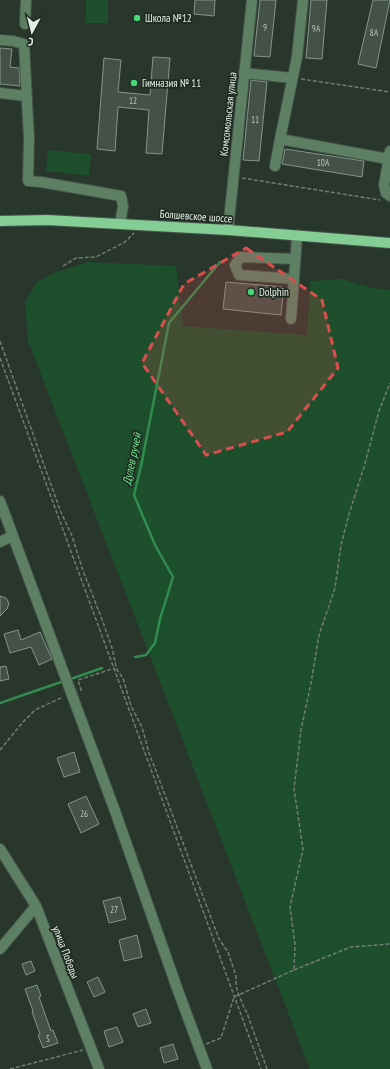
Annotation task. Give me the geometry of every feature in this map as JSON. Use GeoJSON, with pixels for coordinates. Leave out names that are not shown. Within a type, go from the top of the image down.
{"type":"FeatureCollection","features":[{"type":"Feature","properties":{"kind":"main road","name":"Болшевское шоссе"},"geometry":{"type":"LineString","coordinates":[[0,221],[47,220],[143,225],[390,243]]}},
{"type":"Feature","properties":{"kind":"street"},"geometry":{"type":"LineString","coordinates":[[25,24],[26,0]]}},
{"type":"Feature","properties":{"kind":"street","name":"Комсомольская улица"},"geometry":{"type":"LineString","coordinates":[[228,230],[252,0]]}},
{"type":"Feature","properties":{"kind":"street"},"geometry":{"type":"LineString","coordinates":[[275,166],[297,57],[303,0]]}},
{"type":"Feature","properties":{"kind":"street"},"geometry":{"type":"LineString","coordinates":[[0,40],[24,44],[29,139],[28,181],[121,196],[123,206],[120,224]]}},
{"type":"Feature","properties":{"kind":"street"},"geometry":{"type":"LineString","coordinates":[[244,73],[292,78]]}},
{"type":"Feature","properties":{"kind":"street"},"geometry":{"type":"LineString","coordinates":[[0,93],[26,96]]}},
{"type":"Feature","properties":{"kind":"street"},"geometry":{"type":"LineString","coordinates":[[280,139],[389,155],[384,185],[386,198]]}},
{"type":"Feature","properties":{"kind":"street"},"geometry":{"type":"LineString","coordinates":[[291,319],[297,236]]}},
{"type":"Feature","properties":{"kind":"street"},"geometry":{"type":"LineString","coordinates":[[294,279],[239,275],[236,265],[241,257],[295,259]]}},
{"type":"Feature","properties":{"kind":"street"},"geometry":{"type":"LineString","coordinates":[[0,502],[115,811],[207,1069]]}},
{"type":"Feature","properties":{"kind":"street"},"geometry":{"type":"LineString","coordinates":[[0,542],[12,536]]}},
{"type":"Feature","properties":{"kind":"street","name":"улица Победы"},"geometry":{"type":"LineString","coordinates":[[0,849],[36,906],[99,1069]]}},
{"type":"Feature","properties":{"kind":"street"},"geometry":{"type":"LineString","coordinates":[[0,949],[36,906]]}},
{"type":"Feature","properties":{"kind":"path"},"geometry":{"type":"LineString","coordinates":[[292,78],[390,92]]}},
{"type":"Feature","properties":{"kind":"path"},"geometry":{"type":"LineString","coordinates":[[239,178],[386,198]]}},
{"type":"Feature","properties":{"kind":"path"},"geometry":{"type":"LineString","coordinates":[[63,266],[76,258],[96,257],[126,242],[143,225]]}},
{"type":"Feature","properties":{"kind":"path"},"geometry":{"type":"LineString","coordinates":[[0,341],[60,510],[72,536],[82,568],[103,622],[118,670],[123,678],[131,706],[142,727],[149,753],[218,939],[228,952],[236,976],[239,994],[267,1069]]}},
{"type":"Feature","properties":{"kind":"path"},"geometry":{"type":"LineString","coordinates":[[0,358],[261,1069]]}},
{"type":"Feature","properties":{"kind":"path"},"geometry":{"type":"LineString","coordinates":[[294,970],[295,945],[290,907],[303,849],[294,789],[301,730],[311,684],[319,635],[335,588],[341,545],[379,411],[390,383]]}},
{"type":"Feature","properties":{"kind":"path"},"geometry":{"type":"LineString","coordinates":[[78,680],[117,667]]}},
{"type":"Feature","properties":{"kind":"path"},"geometry":{"type":"LineString","coordinates":[[0,750],[35,710],[70,690]]}},
{"type":"Feature","properties":{"kind":"path"},"geometry":{"type":"LineString","coordinates":[[234,996],[351,947],[390,944]]}},
{"type":"Feature","properties":{"kind":"path"},"geometry":{"type":"LineString","coordinates":[[199,1047],[221,1038],[234,996]]}},
{"type":"Feature","properties":{"kind":"path"},"geometry":{"type":"LineString","coordinates":[[10,1069],[91,1048]]}},
{"type":"Feature","properties":{"kind":"highlighted area"},"geometry":{"type":"Polygon","coordinates":[[[246,248],[322,300],[338,368],[287,432],[206,455],[142,363],[184,284],[246,248]]]}},
{"type":"Feature","properties":{"kind":"green space"},"geometry":{"type":"Polygon","coordinates":[[[86,0],[108,0],[108,23],[86,23],[86,0]]]}},
{"type":"Feature","properties":{"kind":"green space"},"geometry":{"type":"Polygon","coordinates":[[[48,150],[91,154],[89,176],[46,171],[48,150]]]}},
{"type":"Feature","properties":{"kind":"green space"},"geometry":{"type":"Polygon","coordinates":[[[88,262],[176,266],[183,326],[307,335],[310,281],[342,279],[368,287],[390,290],[390,1069],[310,1069],[28,341],[25,302],[37,282],[54,273],[88,262]]]}},
{"type":"Feature","properties":{"kind":"building"},"geometry":{"type":"Polygon","coordinates":[[[195,0],[215,0],[214,16],[194,14],[195,0]]]}},
{"type":"Feature","properties":{"kind":"building"},"geometry":{"type":"Polygon","coordinates":[[[260,0],[276,0],[270,57],[254,56],[260,0]]]}},
{"type":"Feature","properties":{"kind":"building"},"geometry":{"type":"Polygon","coordinates":[[[311,0],[327,0],[322,59],[306,58],[311,0]]]}},
{"type":"Feature","properties":{"kind":"building"},"geometry":{"type":"Polygon","coordinates":[[[373,0],[390,0],[376,68],[358,64],[373,0]]]}},
{"type":"Feature","properties":{"kind":"building"},"geometry":{"type":"Polygon","coordinates":[[[0,48],[12,49],[10,67],[19,68],[20,86],[0,84],[0,48]]]}},
{"type":"Feature","properties":{"kind":"building"},"geometry":{"type":"Polygon","coordinates":[[[153,57],[170,58],[162,154],[146,153],[149,110],[118,107],[115,151],[97,149],[104,58],[121,60],[118,92],[150,95],[153,57]]]}},
{"type":"Feature","properties":{"kind":"building"},"geometry":{"type":"Polygon","coordinates":[[[251,80],[267,82],[259,161],[243,160],[251,80]]]}},
{"type":"Feature","properties":{"kind":"building"},"geometry":{"type":"Polygon","coordinates":[[[285,149],[364,161],[362,177],[282,164],[285,149]]]}},
{"type":"Feature","properties":{"kind":"building"},"geometry":{"type":"Polygon","coordinates":[[[226,282],[284,287],[281,315],[223,309],[226,282]]]}},
{"type":"Feature","properties":{"kind":"building"},"geometry":{"type":"Polygon","coordinates":[[[0,596],[6,598],[9,603],[7,609],[0,616],[0,596]]]}},
{"type":"Feature","properties":{"kind":"building"},"geometry":{"type":"Polygon","coordinates":[[[18,630],[21,640],[40,632],[52,659],[39,665],[31,647],[10,653],[4,634],[18,630]]]}},
{"type":"Feature","properties":{"kind":"building"},"geometry":{"type":"Polygon","coordinates":[[[6,666],[9,679],[0,681],[0,667],[6,666]]]}},
{"type":"Feature","properties":{"kind":"building"},"geometry":{"type":"Polygon","coordinates":[[[74,752],[80,772],[64,777],[57,758],[74,752]]]}},
{"type":"Feature","properties":{"kind":"building"},"geometry":{"type":"Polygon","coordinates":[[[86,796],[99,824],[81,833],[68,804],[86,796]]]}},
{"type":"Feature","properties":{"kind":"building"},"geometry":{"type":"Polygon","coordinates":[[[120,897],[126,919],[109,923],[103,901],[120,897]]]}},
{"type":"Feature","properties":{"kind":"building"},"geometry":{"type":"Polygon","coordinates":[[[137,935],[142,957],[124,961],[119,940],[137,935]]]}},
{"type":"Feature","properties":{"kind":"building"},"geometry":{"type":"Polygon","coordinates":[[[31,961],[35,971],[26,975],[22,964],[31,961]]]}},
{"type":"Feature","properties":{"kind":"building"},"geometry":{"type":"Polygon","coordinates":[[[98,977],[105,992],[94,997],[87,982],[98,977]]]}},
{"type":"Feature","properties":{"kind":"building"},"geometry":{"type":"Polygon","coordinates":[[[37,985],[41,996],[39,997],[51,1031],[53,1030],[58,1043],[43,1048],[38,1035],[40,1034],[32,1012],[33,1011],[25,989],[37,985]]]}},
{"type":"Feature","properties":{"kind":"building"},"geometry":{"type":"Polygon","coordinates":[[[146,1009],[151,1023],[138,1027],[133,1014],[146,1009]]]}},
{"type":"Feature","properties":{"kind":"building"},"geometry":{"type":"Polygon","coordinates":[[[117,1027],[123,1042],[109,1047],[104,1031],[117,1027]]]}},
{"type":"Feature","properties":{"kind":"building"},"geometry":{"type":"Polygon","coordinates":[[[173,1044],[178,1059],[164,1063],[160,1048],[173,1044]]]}},
{"type":"Feature","properties":{"kind":"waterway","name":"Дулев ручей"},"geometry":{"type":"LineString","coordinates":[[135,657],[146,655],[155,643],[160,619],[173,577],[155,545],[134,495],[169,323],[220,262]]}},
{"type":"Feature","properties":{"kind":"waterway","name":"Дулев ручей"},"geometry":{"type":"LineString","coordinates":[[68,680],[102,668]]}},
{"type":"Feature","properties":{"kind":"waterway","name":"Дулев ручей"},"geometry":{"type":"LineString","coordinates":[[0,703],[64,681]]}},
{"type":"Feature","properties":{"kind":"place","name":"Школа №12"},"geometry":{"type":"Point","coordinates":[137,18]}},
{"type":"Feature","properties":{"kind":"place","name":"Гимназия № 11"},"geometry":{"type":"Point","coordinates":[134,83]}},
{"type":"Feature","properties":{"kind":"place","name":"Dolphin"},"geometry":{"type":"Point","coordinates":[251,292]}}]}
